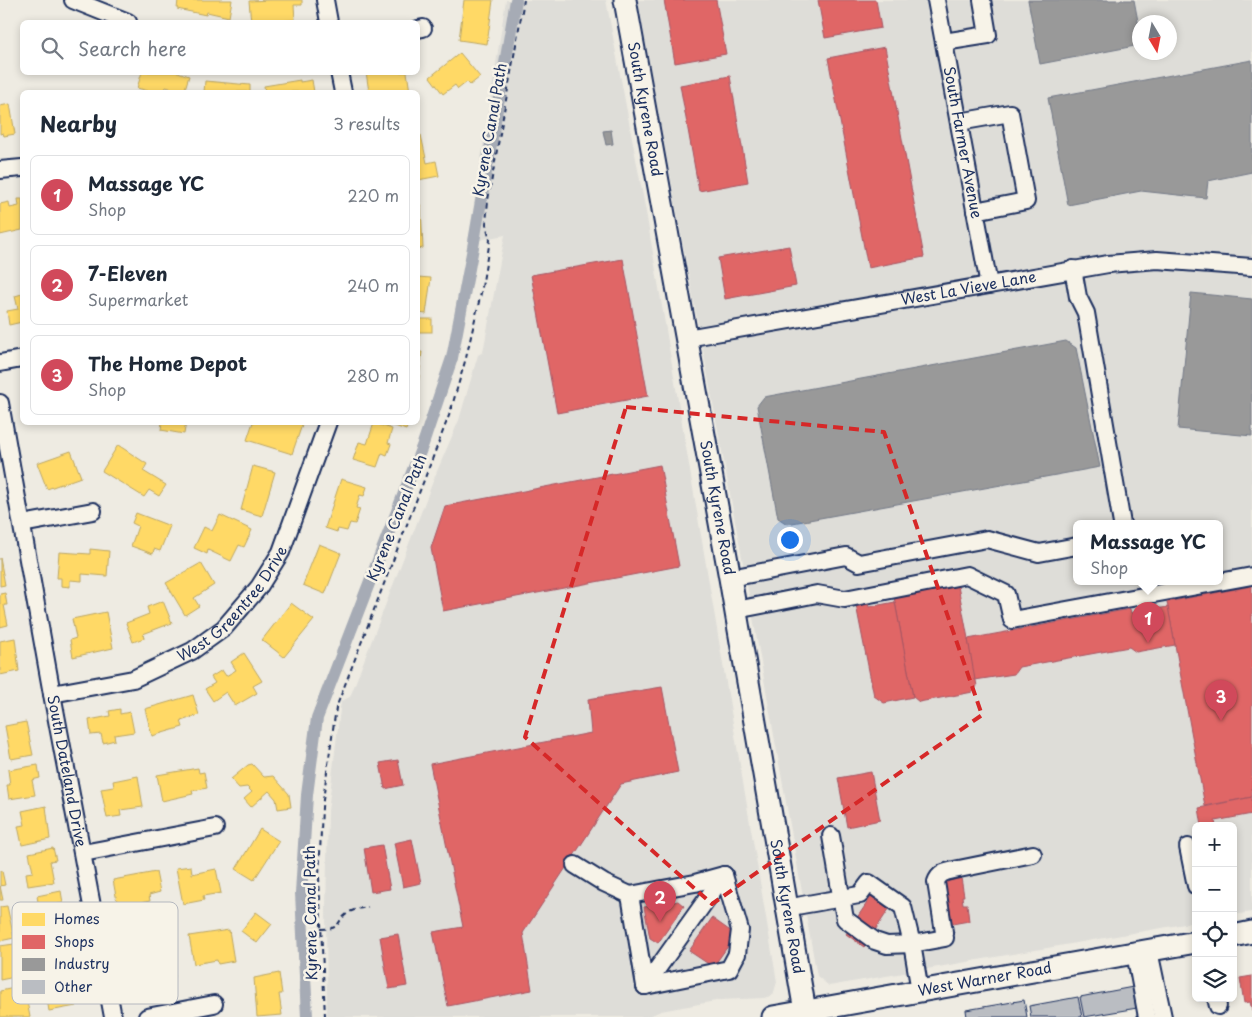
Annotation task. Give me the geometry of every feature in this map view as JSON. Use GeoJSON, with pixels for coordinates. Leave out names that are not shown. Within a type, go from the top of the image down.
{"type":"FeatureCollection","features":[{"type":"Feature","properties":{"kind":"main road","name":"South Kyrene Road"},"geometry":{"type":"LineString","coordinates":[[625,0],[736,610],[805,1014]]}},
{"type":"Feature","properties":{"kind":"main road"},"geometry":{"type":"LineString","coordinates":[[1237,935],[1252,932]]}},
{"type":"Feature","properties":{"kind":"main road","name":"West Warner Road"},"geometry":{"type":"LineString","coordinates":[[773,1017],[805,1014],[920,991],[1192,943]]}},
{"type":"Feature","properties":{"kind":"street"},"geometry":{"type":"LineString","coordinates":[[74,0],[123,20]]}},
{"type":"Feature","properties":{"kind":"street"},"geometry":{"type":"LineString","coordinates":[[325,0],[329,20]]}},
{"type":"Feature","properties":{"kind":"street","name":"South Farmer Avenue"},"geometry":{"type":"LineString","coordinates":[[936,0],[989,285]]}},
{"type":"Feature","properties":{"kind":"street"},"geometry":{"type":"LineString","coordinates":[[944,42],[988,35],[982,0]]}},
{"type":"Feature","properties":{"kind":"street"},"geometry":{"type":"LineString","coordinates":[[340,75],[343,90]]}},
{"type":"Feature","properties":{"kind":"street"},"geometry":{"type":"LineString","coordinates":[[959,122],[1010,113],[1026,201],[975,211]]}},
{"type":"Feature","properties":{"kind":"street"},"geometry":{"type":"LineString","coordinates":[[0,170],[20,168]]}},
{"type":"Feature","properties":{"kind":"street","name":"West La Vieve Lane"},"geometry":{"type":"LineString","coordinates":[[687,338],[1108,264],[1157,260],[1252,267]]}},
{"type":"Feature","properties":{"kind":"street"},"geometry":{"type":"LineString","coordinates":[[1073,269],[1078,297],[1086,313],[1121,520]]}},
{"type":"Feature","properties":{"kind":"street"},"geometry":{"type":"LineString","coordinates":[[0,363],[20,359]]}},
{"type":"Feature","properties":{"kind":"street","name":"South Dateland Drive"},"geometry":{"type":"LineString","coordinates":[[0,403],[52,694],[92,902]]}},
{"type":"Feature","properties":{"kind":"street","name":"West Greentree Drive"},"geometry":{"type":"LineString","coordinates":[[52,694],[134,679],[192,651],[224,628],[259,587],[281,552],[327,425]]}},
{"type":"Feature","properties":{"kind":"street"},"geometry":{"type":"LineString","coordinates":[[22,524],[93,511]]}},
{"type":"Feature","properties":{"kind":"street"},"geometry":{"type":"LineString","coordinates":[[730,578],[846,556],[859,563],[988,539],[1039,553],[1073,547]]}},
{"type":"Feature","properties":{"kind":"street"},"geometry":{"type":"LineString","coordinates":[[736,610],[817,594],[845,599],[967,575],[1006,594],[1012,620],[1203,585]]}},
{"type":"Feature","properties":{"kind":"street"},"geometry":{"type":"LineString","coordinates":[[1223,581],[1252,576]]}},
{"type":"Feature","properties":{"kind":"street"},"geometry":{"type":"LineString","coordinates":[[83,853],[215,828]]}},
{"type":"Feature","properties":{"kind":"street"},"geometry":{"type":"LineString","coordinates":[[831,836],[845,919],[875,940],[887,945],[912,944],[945,938],[936,882],[942,873],[1033,854]]}},
{"type":"Feature","properties":{"kind":"street"},"geometry":{"type":"LineString","coordinates":[[1188,847],[1192,867]]}},
{"type":"Feature","properties":{"kind":"street"},"geometry":{"type":"LineString","coordinates":[[574,866],[630,895],[695,883],[724,874]]}},
{"type":"Feature","properties":{"kind":"street"},"geometry":{"type":"LineString","coordinates":[[645,986],[729,969],[737,954],[740,930],[724,874]]}},
{"type":"Feature","properties":{"kind":"street"},"geometry":{"type":"LineString","coordinates":[[645,986],[724,874]]}},
{"type":"Feature","properties":{"kind":"street"},"geometry":{"type":"LineString","coordinates":[[787,908],[860,894],[869,883],[903,907],[920,991]]}},
{"type":"Feature","properties":{"kind":"street"},"geometry":{"type":"LineString","coordinates":[[630,895],[645,986]]}},
{"type":"Feature","properties":{"kind":"street"},"geometry":{"type":"LineString","coordinates":[[1142,952],[1147,1017]]}},
{"type":"Feature","properties":{"kind":"street"},"geometry":{"type":"LineString","coordinates":[[1142,952],[1163,1017]]}},
{"type":"Feature","properties":{"kind":"street","name":"South Dateland Drive"},"geometry":{"type":"LineString","coordinates":[[111,1004],[113,1017]]}},
{"type":"Feature","properties":{"kind":"street"},"geometry":{"type":"LineString","coordinates":[[147,1017],[214,1004]]}},
{"type":"Feature","properties":{"kind":"path","name":"Kyrene Canal Path"},"geometry":{"type":"LineString","coordinates":[[325,1017],[320,876],[322,807],[336,708],[450,413],[466,358],[481,293],[490,240],[486,224],[488,200],[524,0]]}},
{"type":"Feature","properties":{"kind":"path"},"geometry":{"type":"LineString","coordinates":[[321,929],[333,929],[348,914],[359,908],[368,907]]}},
{"type":"Feature","properties":{"kind":"highlighted area"},"geometry":{"type":"Polygon","coordinates":[[[626,407],[884,432],[982,715],[712,904],[525,737],[626,407]]]}},
{"type":"Feature","properties":{"kind":"shaded area"},"geometry":{"type":"Polygon","coordinates":[[[506,0],[606,0],[646,212],[777,982],[773,995],[764,998],[721,1000],[661,1011],[647,1017],[327,1017],[326,910],[328,811],[341,701],[350,697],[435,476],[459,420],[478,355],[483,352],[505,235],[468,242],[506,0]]]}},
{"type":"Feature","properties":{"kind":"shaded area"},"geometry":{"type":"Polygon","coordinates":[[[637,0],[1252,0],[1252,912],[1237,914],[1237,822],[1192,822],[1192,923],[829,986],[817,976],[749,595],[637,0]]]}},
{"type":"Feature","properties":{"kind":"building: Homes"},"geometry":{"type":"Polygon","coordinates":[[[178,0],[232,0],[229,17],[207,12],[206,15],[177,9],[178,0]]]}},
{"type":"Feature","properties":{"kind":"building: Homes"},"geometry":{"type":"Polygon","coordinates":[[[302,0],[302,5],[294,5],[295,20],[251,20],[249,1],[302,0]]]}},
{"type":"Feature","properties":{"kind":"building: Homes"},"geometry":{"type":"Polygon","coordinates":[[[464,0],[493,0],[487,44],[459,40],[464,0]]]}},
{"type":"Feature","properties":{"kind":"building: Homes"},"geometry":{"type":"Polygon","coordinates":[[[460,53],[480,77],[470,85],[467,82],[458,89],[455,85],[443,94],[430,77],[460,53]]]}},
{"type":"Feature","properties":{"kind":"building: Homes"},"geometry":{"type":"Polygon","coordinates":[[[141,75],[189,76],[185,90],[166,87],[165,90],[137,88],[141,75]]]}},
{"type":"Feature","properties":{"kind":"building: Homes"},"geometry":{"type":"Polygon","coordinates":[[[366,75],[407,75],[410,90],[369,90],[366,75]]]}},
{"type":"Feature","properties":{"kind":"building: Homes"},"geometry":{"type":"Polygon","coordinates":[[[312,80],[314,90],[265,90],[264,86],[312,80]]]}},
{"type":"Feature","properties":{"kind":"building: Homes"},"geometry":{"type":"Polygon","coordinates":[[[205,81],[250,85],[250,90],[204,90],[205,81]]]}},
{"type":"Feature","properties":{"kind":"building: Homes"},"geometry":{"type":"Polygon","coordinates":[[[10,104],[15,134],[4,136],[3,133],[0,134],[0,106],[10,104]]]}},
{"type":"Feature","properties":{"kind":"building: Homes"},"geometry":{"type":"Polygon","coordinates":[[[420,135],[427,163],[436,161],[439,176],[420,180],[420,135]]]}},
{"type":"Feature","properties":{"kind":"building: Homes"},"geometry":{"type":"Polygon","coordinates":[[[18,199],[20,199],[20,230],[0,235],[0,204],[9,202],[10,208],[19,206],[18,199]]]}},
{"type":"Feature","properties":{"kind":"building: Homes"},"geometry":{"type":"Polygon","coordinates":[[[420,205],[423,248],[420,249],[420,205]]]}},
{"type":"Feature","properties":{"kind":"building: Homes"},"geometry":{"type":"Polygon","coordinates":[[[420,277],[431,278],[426,314],[420,313],[420,277]]]}},
{"type":"Feature","properties":{"kind":"building: Homes"},"geometry":{"type":"Polygon","coordinates":[[[20,295],[20,322],[9,325],[7,311],[18,309],[15,296],[20,295]]]}},
{"type":"Feature","properties":{"kind":"building: Homes"},"geometry":{"type":"Polygon","coordinates":[[[420,319],[432,319],[432,332],[420,332],[420,319]]]}},
{"type":"Feature","properties":{"kind":"building: Homes"},"geometry":{"type":"Polygon","coordinates":[[[420,352],[422,352],[420,368],[420,352]]]}},
{"type":"Feature","properties":{"kind":"building: Homes"},"geometry":{"type":"Polygon","coordinates":[[[162,425],[186,425],[184,434],[161,430],[162,425]]]}},
{"type":"Feature","properties":{"kind":"building: Homes"},"geometry":{"type":"Polygon","coordinates":[[[252,425],[302,425],[292,454],[247,440],[252,425]]]}},
{"type":"Feature","properties":{"kind":"building: Homes"},"geometry":{"type":"Polygon","coordinates":[[[373,425],[392,429],[388,443],[391,444],[387,455],[382,453],[377,467],[353,460],[359,442],[367,444],[373,425]]]}},
{"type":"Feature","properties":{"kind":"building: Homes"},"geometry":{"type":"Polygon","coordinates":[[[392,425],[408,425],[406,430],[392,425]]]}},
{"type":"Feature","properties":{"kind":"building: Homes"},"geometry":{"type":"Polygon","coordinates":[[[118,445],[147,464],[143,471],[166,485],[159,496],[149,490],[144,497],[102,471],[118,445]]]}},
{"type":"Feature","properties":{"kind":"building: Homes"},"geometry":{"type":"Polygon","coordinates":[[[71,451],[81,477],[47,489],[37,463],[71,451]]]}},
{"type":"Feature","properties":{"kind":"building: Homes"},"geometry":{"type":"Polygon","coordinates":[[[253,466],[275,472],[262,516],[241,510],[253,466]]]}},
{"type":"Feature","properties":{"kind":"building: Homes"},"geometry":{"type":"Polygon","coordinates":[[[341,479],[367,487],[364,496],[360,495],[356,508],[360,509],[355,524],[350,523],[347,531],[338,529],[337,532],[325,528],[341,479]]]}},
{"type":"Feature","properties":{"kind":"building: Homes"},"geometry":{"type":"Polygon","coordinates":[[[136,513],[170,526],[160,551],[154,549],[153,554],[131,546],[138,526],[132,523],[136,513]]]}},
{"type":"Feature","properties":{"kind":"building: Homes"},"geometry":{"type":"Polygon","coordinates":[[[220,515],[252,530],[244,547],[239,545],[231,561],[208,550],[207,554],[194,548],[204,527],[212,531],[220,515]]]}},
{"type":"Feature","properties":{"kind":"building: Homes"},"geometry":{"type":"Polygon","coordinates":[[[319,544],[341,553],[325,594],[303,585],[319,544]]]}},
{"type":"Feature","properties":{"kind":"building: Homes"},"geometry":{"type":"Polygon","coordinates":[[[90,549],[109,551],[107,576],[82,574],[82,581],[70,580],[70,587],[61,586],[61,578],[57,578],[59,552],[90,554],[90,549]]]}},
{"type":"Feature","properties":{"kind":"building: Homes"},"geometry":{"type":"Polygon","coordinates":[[[0,558],[5,585],[0,586],[0,558]]]}},
{"type":"Feature","properties":{"kind":"building: Homes"},"geometry":{"type":"Polygon","coordinates":[[[201,563],[214,585],[194,598],[199,606],[185,615],[166,583],[201,563]]]}},
{"type":"Feature","properties":{"kind":"building: Homes"},"geometry":{"type":"Polygon","coordinates":[[[5,593],[7,605],[4,605],[8,625],[0,627],[0,594],[5,593]]]}},
{"type":"Feature","properties":{"kind":"building: Homes"},"geometry":{"type":"Polygon","coordinates":[[[163,601],[172,623],[143,634],[144,638],[133,642],[126,623],[149,614],[147,607],[163,601]]]}},
{"type":"Feature","properties":{"kind":"building: Homes"},"geometry":{"type":"Polygon","coordinates":[[[291,603],[314,620],[284,657],[262,640],[291,603]]]}},
{"type":"Feature","properties":{"kind":"building: Homes"},"geometry":{"type":"Polygon","coordinates":[[[106,612],[113,648],[73,657],[70,640],[76,638],[72,619],[106,612]]]}},
{"type":"Feature","properties":{"kind":"building: Homes"},"geometry":{"type":"Polygon","coordinates":[[[15,638],[19,671],[0,675],[0,641],[15,638]]]}},
{"type":"Feature","properties":{"kind":"building: Homes"},"geometry":{"type":"Polygon","coordinates":[[[244,653],[262,681],[253,686],[257,693],[235,706],[226,692],[213,701],[205,689],[215,683],[211,677],[222,670],[226,676],[236,670],[231,662],[244,653]]]}},
{"type":"Feature","properties":{"kind":"building: Homes"},"geometry":{"type":"Polygon","coordinates":[[[193,695],[199,715],[181,721],[183,727],[152,736],[145,709],[193,695]]]}},
{"type":"Feature","properties":{"kind":"building: Homes"},"geometry":{"type":"Polygon","coordinates":[[[120,709],[120,714],[130,712],[134,732],[114,735],[115,740],[103,743],[101,734],[91,735],[89,720],[110,716],[109,711],[120,709]]]}},
{"type":"Feature","properties":{"kind":"building: Homes"},"geometry":{"type":"Polygon","coordinates":[[[26,722],[33,755],[11,759],[5,726],[26,722]]]}},
{"type":"Feature","properties":{"kind":"building: Homes"},"geometry":{"type":"Polygon","coordinates":[[[252,764],[264,777],[273,776],[289,794],[291,807],[278,809],[276,799],[269,791],[251,807],[244,799],[252,792],[247,787],[239,788],[231,779],[248,765],[252,764]]]}},
{"type":"Feature","properties":{"kind":"building: Homes"},"geometry":{"type":"Polygon","coordinates":[[[38,765],[40,778],[32,780],[35,795],[9,799],[7,785],[10,785],[8,770],[38,765]]]}},
{"type":"Feature","properties":{"kind":"building: Homes"},"geometry":{"type":"Polygon","coordinates":[[[198,768],[199,773],[204,772],[207,788],[192,791],[193,794],[162,801],[157,775],[198,768]]]}},
{"type":"Feature","properties":{"kind":"building: Homes"},"geometry":{"type":"Polygon","coordinates":[[[138,776],[143,807],[120,810],[121,816],[107,818],[101,789],[114,787],[113,781],[138,776]]]}},
{"type":"Feature","properties":{"kind":"building: Homes"},"geometry":{"type":"Polygon","coordinates":[[[46,806],[50,839],[22,845],[18,826],[25,825],[22,811],[46,806]]]}},
{"type":"Feature","properties":{"kind":"building: Homes"},"geometry":{"type":"Polygon","coordinates":[[[260,829],[279,841],[254,880],[236,869],[260,829]]]}},
{"type":"Feature","properties":{"kind":"building: Homes"},"geometry":{"type":"Polygon","coordinates":[[[53,848],[56,860],[50,861],[54,882],[28,886],[26,873],[33,872],[29,853],[53,848]]]}},
{"type":"Feature","properties":{"kind":"building: Homes"},"geometry":{"type":"Polygon","coordinates":[[[191,866],[192,874],[216,869],[221,893],[203,896],[204,900],[183,904],[176,868],[191,866]]]}},
{"type":"Feature","properties":{"kind":"building: Homes"},"geometry":{"type":"Polygon","coordinates":[[[0,871],[2,871],[5,885],[0,886],[0,871]]]}},
{"type":"Feature","properties":{"kind":"building: Homes"},"geometry":{"type":"Polygon","coordinates":[[[156,872],[160,892],[149,895],[150,901],[117,902],[113,880],[156,872]]]}},
{"type":"Feature","properties":{"kind":"building: Homes"},"geometry":{"type":"Polygon","coordinates":[[[0,886],[3,900],[0,900],[0,886]]]}},
{"type":"Feature","properties":{"kind":"building: Homes"},"geometry":{"type":"Polygon","coordinates":[[[61,891],[63,902],[38,902],[37,896],[61,891]]]}},
{"type":"Feature","properties":{"kind":"building: Homes"},"geometry":{"type":"Polygon","coordinates":[[[7,906],[12,938],[0,941],[0,907],[7,906]]]}},
{"type":"Feature","properties":{"kind":"building: Homes"},"geometry":{"type":"Polygon","coordinates":[[[256,912],[272,924],[257,943],[241,931],[256,912]]]}},
{"type":"Feature","properties":{"kind":"building: Homes"},"geometry":{"type":"Polygon","coordinates":[[[229,930],[234,961],[218,964],[217,960],[194,964],[189,936],[229,930]]]}},
{"type":"Feature","properties":{"kind":"building: Homes"},"geometry":{"type":"Polygon","coordinates":[[[12,944],[12,978],[0,980],[0,946],[12,944]]]}},
{"type":"Feature","properties":{"kind":"building: Homes"},"geometry":{"type":"Polygon","coordinates":[[[279,973],[282,1015],[257,1017],[254,978],[279,973]]]}},
{"type":"Feature","properties":{"kind":"building: Homes"},"geometry":{"type":"Polygon","coordinates":[[[12,988],[12,1004],[27,1004],[30,1017],[0,1017],[0,991],[12,988]]]}},
{"type":"Feature","properties":{"kind":"building: Homes"},"geometry":{"type":"Polygon","coordinates":[[[48,1004],[76,1004],[76,1006],[49,1011],[48,1004]]]}},
{"type":"Feature","properties":{"kind":"building: Shops"},"geometry":{"type":"Polygon","coordinates":[[[664,0],[716,0],[726,54],[675,63],[664,0]]]}},
{"type":"Feature","properties":{"kind":"building: Shops"},"geometry":{"type":"Polygon","coordinates":[[[818,0],[876,0],[881,28],[825,38],[818,0]]]}},
{"type":"Feature","properties":{"kind":"building: Shops"},"geometry":{"type":"Polygon","coordinates":[[[885,47],[924,257],[868,268],[828,58],[885,47]]]}},
{"type":"Feature","properties":{"kind":"building: Shops"},"geometry":{"type":"Polygon","coordinates":[[[730,76],[748,182],[699,191],[680,85],[730,76]]]}},
{"type":"Feature","properties":{"kind":"building: Shops"},"geometry":{"type":"Polygon","coordinates":[[[789,246],[796,286],[725,299],[718,258],[789,246]]]}},
{"type":"Feature","properties":{"kind":"building: Shops"},"geometry":{"type":"Polygon","coordinates":[[[623,259],[648,396],[557,413],[531,275],[623,259]]]}},
{"type":"Feature","properties":{"kind":"building: Shops"},"geometry":{"type":"Polygon","coordinates":[[[660,465],[679,566],[443,611],[431,548],[445,506],[660,465]]]}},
{"type":"Feature","properties":{"kind":"building: Shops"},"geometry":{"type":"Polygon","coordinates":[[[958,586],[977,686],[973,692],[919,702],[913,697],[894,597],[958,586]]]}},
{"type":"Feature","properties":{"kind":"building: Shops"},"geometry":{"type":"Polygon","coordinates":[[[1252,586],[1252,797],[1205,806],[1167,602],[1252,586]]]}},
{"type":"Feature","properties":{"kind":"building: Shops"},"geometry":{"type":"Polygon","coordinates":[[[895,602],[913,697],[884,703],[874,696],[856,605],[868,603],[869,607],[895,602]]]}},
{"type":"Feature","properties":{"kind":"building: Shops"},"geometry":{"type":"Polygon","coordinates":[[[1168,607],[1175,645],[1136,652],[1129,647],[1019,667],[1014,674],[975,680],[968,639],[1130,609],[1131,613],[1168,607]]]}},
{"type":"Feature","properties":{"kind":"building: Shops"},"geometry":{"type":"Polygon","coordinates":[[[662,687],[678,772],[621,784],[523,933],[532,990],[448,1006],[433,932],[463,927],[430,764],[591,733],[588,699],[662,687]]]}},
{"type":"Feature","properties":{"kind":"building: Shops"},"geometry":{"type":"Polygon","coordinates":[[[398,760],[403,785],[385,789],[380,763],[398,760]]]}},
{"type":"Feature","properties":{"kind":"building: Shops"},"geometry":{"type":"Polygon","coordinates":[[[871,772],[880,820],[847,827],[838,778],[871,772]]]}},
{"type":"Feature","properties":{"kind":"building: Shops"},"geometry":{"type":"Polygon","coordinates":[[[1252,797],[1252,814],[1215,822],[1201,822],[1199,808],[1252,797]]]}},
{"type":"Feature","properties":{"kind":"building: Shops"},"geometry":{"type":"Polygon","coordinates":[[[412,839],[421,883],[403,887],[394,843],[412,839]]]}},
{"type":"Feature","properties":{"kind":"building: Shops"},"geometry":{"type":"Polygon","coordinates":[[[382,845],[390,889],[371,892],[364,848],[382,845]]]}},
{"type":"Feature","properties":{"kind":"building: Shops"},"geometry":{"type":"Polygon","coordinates":[[[961,878],[964,896],[962,896],[963,904],[967,904],[969,921],[952,924],[951,915],[948,915],[942,882],[961,878]]]}},
{"type":"Feature","properties":{"kind":"building: Shops"},"geometry":{"type":"Polygon","coordinates":[[[873,894],[891,906],[864,947],[846,934],[873,894]]]}},
{"type":"Feature","properties":{"kind":"building: Shops"},"geometry":{"type":"Polygon","coordinates":[[[678,901],[684,906],[658,943],[650,938],[644,907],[678,901]]]}},
{"type":"Feature","properties":{"kind":"building: Shops"},"geometry":{"type":"Polygon","coordinates":[[[712,918],[736,935],[713,967],[689,951],[712,918]]]}},
{"type":"Feature","properties":{"kind":"building: Shops"},"geometry":{"type":"Polygon","coordinates":[[[398,934],[407,986],[389,989],[380,937],[398,934]]]}},
{"type":"Feature","properties":{"kind":"building: Shops"},"geometry":{"type":"Polygon","coordinates":[[[1252,976],[1252,1010],[1250,1002],[1244,1003],[1240,978],[1252,976]]]}},
{"type":"Feature","properties":{"kind":"building: Industry"},"geometry":{"type":"Polygon","coordinates":[[[1028,0],[1134,0],[1137,15],[1132,15],[1132,47],[1040,64],[1028,0]]]}},
{"type":"Feature","properties":{"kind":"building: Industry"},"geometry":{"type":"Polygon","coordinates":[[[1252,60],[1252,172],[1208,181],[1206,198],[1141,191],[1068,205],[1048,98],[1252,60]]]}},
{"type":"Feature","properties":{"kind":"building: Industry"},"geometry":{"type":"Polygon","coordinates":[[[611,130],[613,144],[606,145],[603,131],[611,130]]]}},
{"type":"Feature","properties":{"kind":"building: Industry"},"geometry":{"type":"Polygon","coordinates":[[[1191,293],[1252,299],[1252,436],[1178,429],[1191,293]]]}},
{"type":"Feature","properties":{"kind":"building: Industry"},"geometry":{"type":"Polygon","coordinates":[[[1066,341],[1076,348],[1100,467],[787,524],[778,518],[757,406],[764,397],[1066,341]]]}},
{"type":"Feature","properties":{"kind":"building: Other"},"geometry":{"type":"Polygon","coordinates":[[[1133,987],[1137,1008],[1084,1017],[1080,997],[1133,987]]]}},
{"type":"Feature","properties":{"kind":"building: Other"},"geometry":{"type":"Polygon","coordinates":[[[1078,997],[1082,1017],[1031,1017],[1029,1006],[1078,997]]]}},
{"type":"Feature","properties":{"kind":"building: Other"},"geometry":{"type":"Polygon","coordinates":[[[1024,1000],[1027,1017],[967,1017],[966,1010],[1024,1000]]]}},
{"type":"Feature","properties":{"kind":"waterway"},"geometry":{"type":"LineString","coordinates":[[307,1017],[301,893],[307,795],[317,718],[423,444],[452,358],[516,0]]}},
{"type":"Feature","properties":{"kind":"place","name":"Massage YC"},"geometry":{"type":"Point","coordinates":[1148,643]}},
{"type":"Feature","properties":{"kind":"place","name":"The Home Depot"},"geometry":{"type":"Point","coordinates":[1221,721]}},
{"type":"Feature","properties":{"kind":"place","name":"7-Eleven"},"geometry":{"type":"Point","coordinates":[660,922]}}]}
